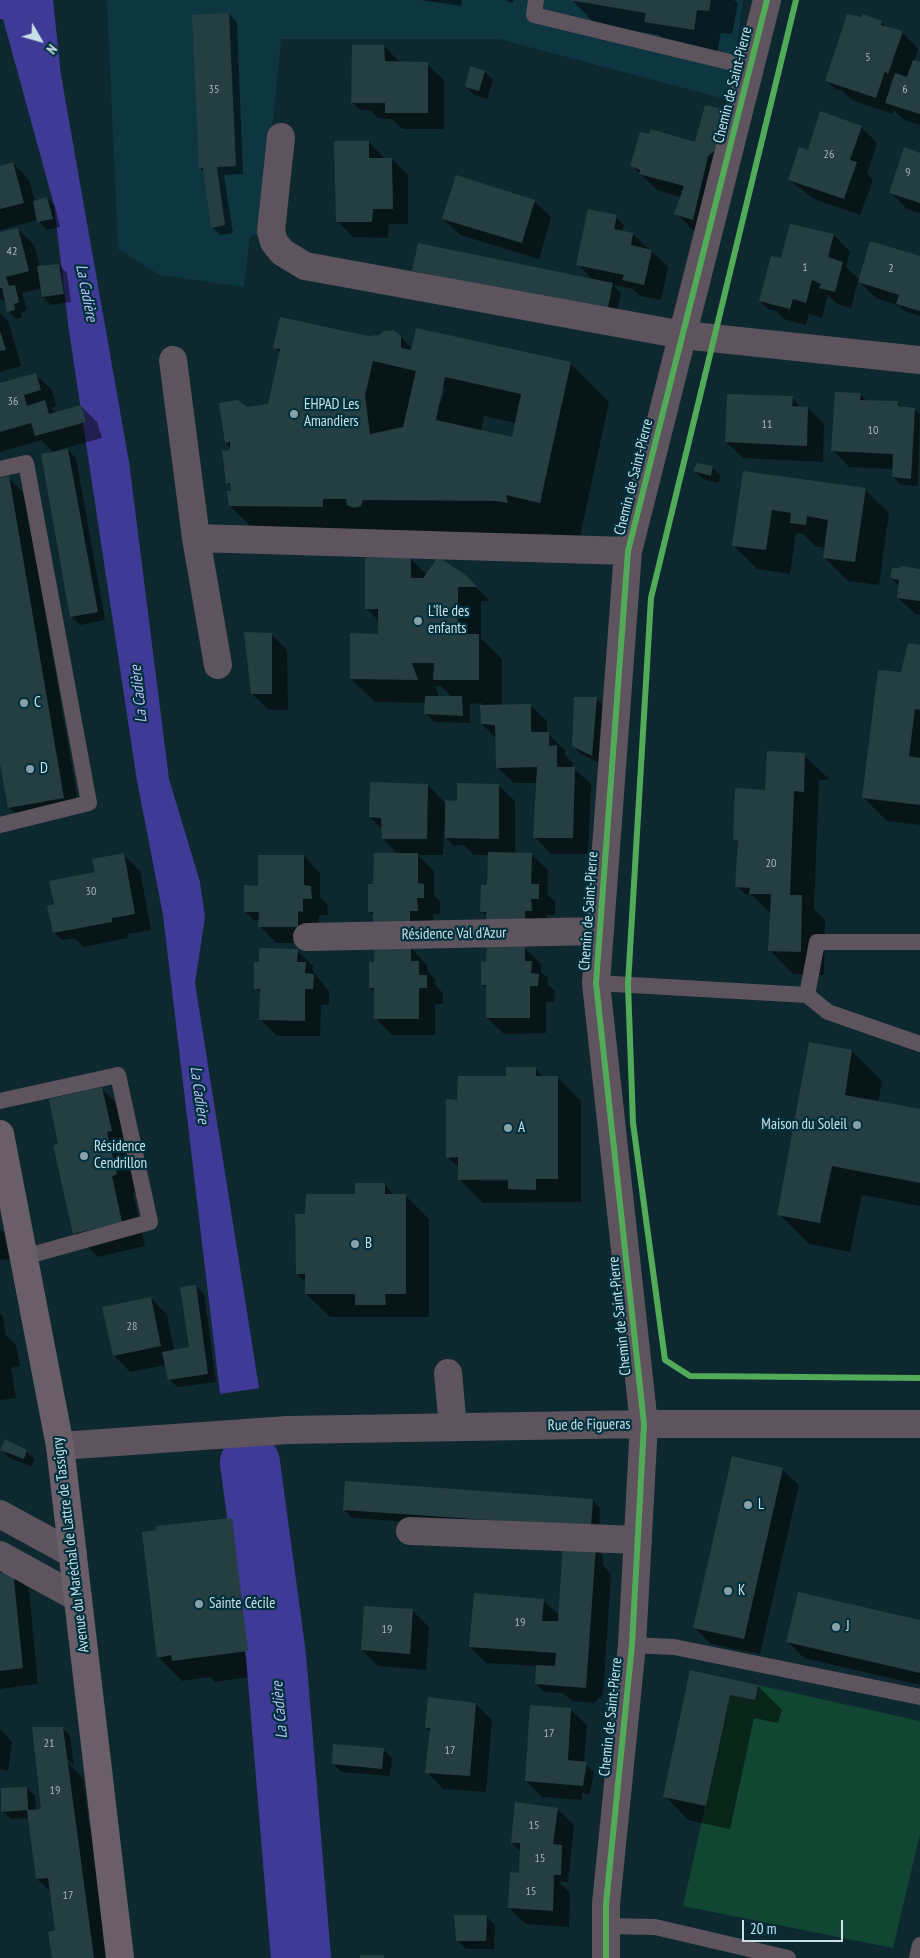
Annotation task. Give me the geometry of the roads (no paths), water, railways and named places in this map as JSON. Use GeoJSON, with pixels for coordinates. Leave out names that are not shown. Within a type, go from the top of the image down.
{"type":"FeatureCollection","features":[{"type":"Feature","properties":{"kind":"main road","name":"Avenue du Maréchal de Lattre de Tassigny"},"geometry":{"type":"LineString","coordinates":[[0,1134],[60,1446],[120,1958]]}},
{"type":"Feature","properties":{"kind":"street","name":"Chemin de Saint-Pierre"},"geometry":{"type":"LineString","coordinates":[[606,1958],[606,1926],[614,1812],[632,1645],[644,1424],[596,983],[628,552],[767,0]]}},
{"type":"Feature","properties":{"kind":"street"},"geometry":{"type":"LineString","coordinates":[[281,137],[271,231],[274,242],[282,252],[305,266],[683,335],[920,360]]}},
{"type":"Feature","properties":{"kind":"street"},"geometry":{"type":"LineString","coordinates":[[173,360],[196,538],[218,665]]}},
{"type":"Feature","properties":{"kind":"street"},"geometry":{"type":"LineString","coordinates":[[196,538],[628,552]]}},
{"type":"Feature","properties":{"kind":"street","name":"Résidence Val d'Azur"},"geometry":{"type":"LineString","coordinates":[[307,937],[600,931]]}},
{"type":"Feature","properties":{"kind":"street"},"geometry":{"type":"LineString","coordinates":[[448,1372],[453,1427]]}},
{"type":"Feature","properties":{"kind":"street","name":"Rue de Figueras"},"geometry":{"type":"LineString","coordinates":[[60,1446],[288,1430],[644,1424],[920,1424]]}},
{"type":"Feature","properties":{"kind":"street"},"geometry":{"type":"LineString","coordinates":[[0,1514],[72,1554]]}},
{"type":"Feature","properties":{"kind":"street"},"geometry":{"type":"LineString","coordinates":[[410,1531],[638,1540]]}},
{"type":"Feature","properties":{"kind":"street"},"geometry":{"type":"LineString","coordinates":[[0,1555],[78,1598]]}},
{"type":"Feature","properties":{"kind":"lane"},"geometry":{"type":"LineString","coordinates":[[536,0],[534,15],[750,67]]}},
{"type":"Feature","properties":{"kind":"lane"},"geometry":{"type":"LineString","coordinates":[[0,469],[26,463],[89,803],[0,825]]}},
{"type":"Feature","properties":{"kind":"lane"},"geometry":{"type":"LineString","coordinates":[[807,995],[817,942],[920,942]]}},
{"type":"Feature","properties":{"kind":"lane"},"geometry":{"type":"LineString","coordinates":[[596,983],[807,995],[828,1012],[920,1044]]}},
{"type":"Feature","properties":{"kind":"lane"},"geometry":{"type":"LineString","coordinates":[[0,1101],[118,1075],[150,1222],[24,1257]]}},
{"type":"Feature","properties":{"kind":"lane"},"geometry":{"type":"LineString","coordinates":[[632,1645],[674,1647],[920,1697]]}},
{"type":"Feature","properties":{"kind":"lane"},"geometry":{"type":"LineString","coordinates":[[606,1926],[655,1927],[788,1958]]}},
{"type":"Feature","properties":{"kind":"lane"},"geometry":{"type":"LineString","coordinates":[[917,1958],[920,1945]]}},
{"type":"Feature","properties":{"kind":"water"},"geometry":{"type":"Polygon","coordinates":[[[0,0],[53,0],[61,75],[129,462],[169,779],[200,882],[205,917],[195,983],[259,1388],[220,1394],[163,915],[137,781],[69,331],[54,205],[3,19],[0,19],[0,0]]]}},
{"type":"Feature","properties":{"kind":"waterway","name":"La Cadière"},"geometry":{"type":"LineString","coordinates":[[250,1463],[276,1656],[301,1958]]}},
{"type":"Feature","properties":{"kind":"place","name":"EHPAD Les Amandiers"},"geometry":{"type":"Point","coordinates":[294,414]}},
{"type":"Feature","properties":{"kind":"place","name":"L'île des enfants"},"geometry":{"type":"Point","coordinates":[418,621]}},
{"type":"Feature","properties":{"kind":"place","name":"C"},"geometry":{"type":"Point","coordinates":[24,703]}},
{"type":"Feature","properties":{"kind":"place","name":"D"},"geometry":{"type":"Point","coordinates":[30,769]}},
{"type":"Feature","properties":{"kind":"place","name":"Maison du Soleil"},"geometry":{"type":"Point","coordinates":[857,1125]}},
{"type":"Feature","properties":{"kind":"place","name":"A"},"geometry":{"type":"Point","coordinates":[508,1128]}},
{"type":"Feature","properties":{"kind":"place","name":"Résidence Cendrillon"},"geometry":{"type":"Point","coordinates":[84,1156]}},
{"type":"Feature","properties":{"kind":"place","name":"B"},"geometry":{"type":"Point","coordinates":[355,1244]}},
{"type":"Feature","properties":{"kind":"place","name":"L"},"geometry":{"type":"Point","coordinates":[748,1505]}},
{"type":"Feature","properties":{"kind":"place","name":"K"},"geometry":{"type":"Point","coordinates":[728,1591]}},
{"type":"Feature","properties":{"kind":"place","name":"Sainte Cécile"},"geometry":{"type":"Point","coordinates":[199,1604]}},
{"type":"Feature","properties":{"kind":"place","name":"J"},"geometry":{"type":"Point","coordinates":[836,1627]}}]}
